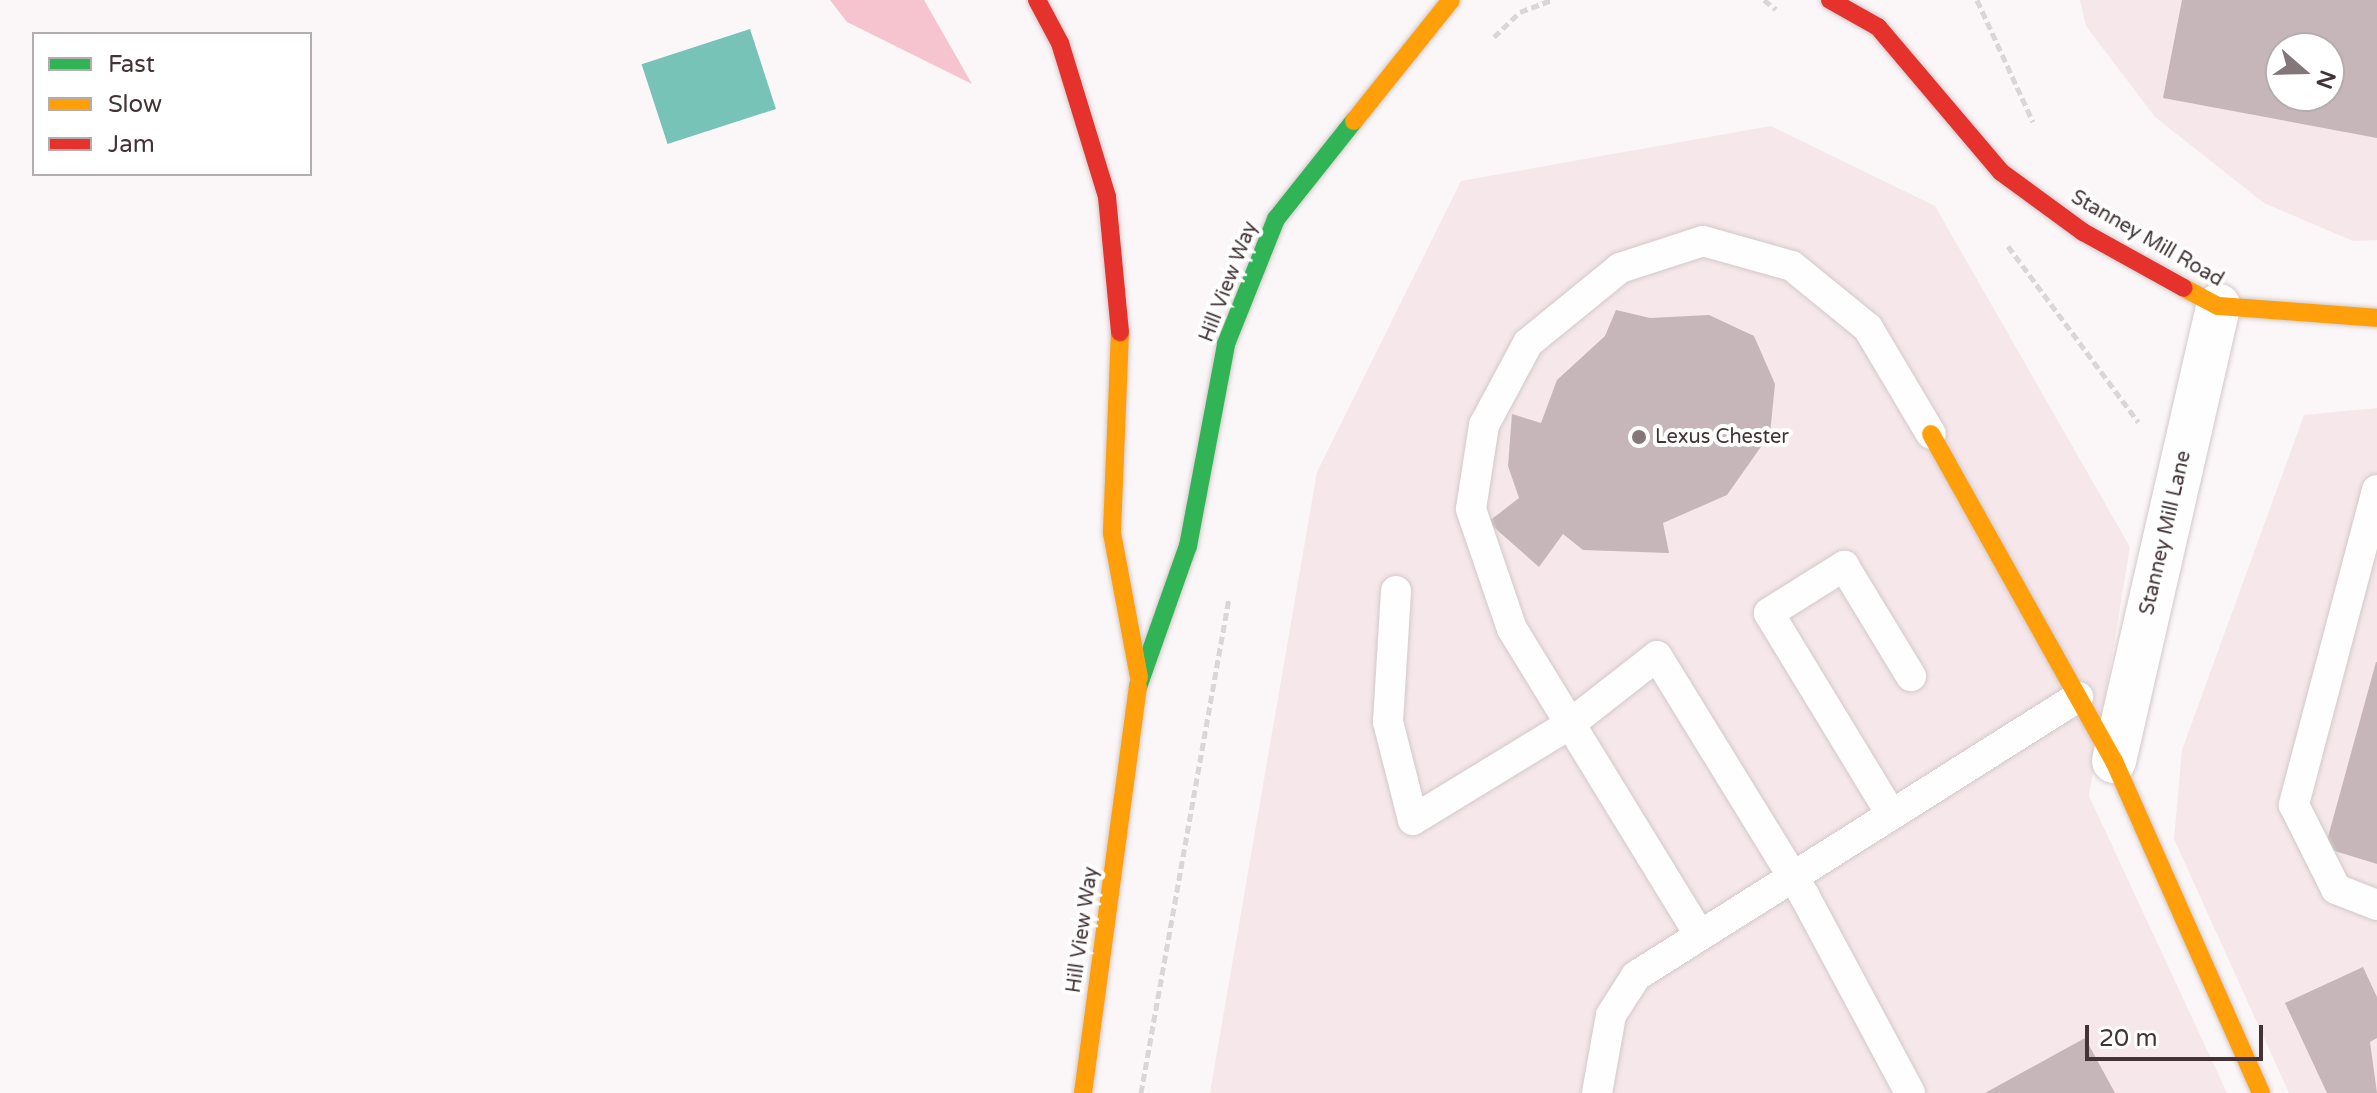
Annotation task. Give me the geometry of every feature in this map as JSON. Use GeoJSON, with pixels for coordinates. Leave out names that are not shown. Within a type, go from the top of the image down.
{"type":"FeatureCollection","features":[{"type":"Feature","properties":{"kind":"main road","name":"Hill View Way"},"geometry":{"type":"LineString","coordinates":[[1037,0],[1060,43],[1107,197],[1120,329],[1112,533],[1139,677]]}},
{"type":"Feature","properties":{"kind":"main road","name":"Hill View Way"},"geometry":{"type":"LineString","coordinates":[[1083,1093],[1139,677],[1188,546],[1226,344],[1276,219],[1451,0]]}},
{"type":"Feature","properties":{"kind":"main road","name":"Stanney Mill Road"},"geometry":{"type":"LineString","coordinates":[[1830,0],[1878,27],[2001,172],[2083,232],[2218,306],[2377,318]]}},
{"type":"Feature","properties":{"kind":"main road","name":"Stanney Mill Road"},"geometry":{"type":"LineString","coordinates":[[1873,0],[1878,27]]}},
{"type":"Feature","properties":{"kind":"main road"},"geometry":{"type":"LineString","coordinates":[[1931,434],[2114,761],[2261,1093]]}},
{"type":"Feature","properties":{"kind":"street","name":"Stanney Mill Lane"},"geometry":{"type":"LineString","coordinates":[[2114,761],[2218,306]]}},
{"type":"Feature","properties":{"kind":"lane"},"geometry":{"type":"LineString","coordinates":[[1699,934],[1512,629],[1471,509],[1484,425],[1528,343],[1620,268],[1703,241],[1792,266],[1868,328],[1931,434]]}},
{"type":"Feature","properties":{"kind":"lane"},"geometry":{"type":"LineString","coordinates":[[2377,490],[2294,805],[2336,889],[2377,905]]}},
{"type":"Feature","properties":{"kind":"lane"},"geometry":{"type":"LineString","coordinates":[[1891,814],[1769,613],[1844,566],[1911,676]]}},
{"type":"Feature","properties":{"kind":"lane"},"geometry":{"type":"LineString","coordinates":[[1396,591],[1388,722],[1413,820],[1570,724],[1657,656],[1792,876],[1910,1093]]}},
{"type":"Feature","properties":{"kind":"lane"},"geometry":{"type":"LineString","coordinates":[[1597,1093],[1611,1015],[1636,976],[2078,697]]}},
{"type":"Feature","properties":{"kind":"path"},"geometry":{"type":"LineString","coordinates":[[1487,44],[1520,12],[1552,0]]}},
{"type":"Feature","properties":{"kind":"path"},"geometry":{"type":"LineString","coordinates":[[1977,0],[2041,137]]}},
{"type":"Feature","properties":{"kind":"path"},"geometry":{"type":"LineString","coordinates":[[1141,1093],[1230,592]]}},
{"type":"Feature","properties":{"kind":"shaded area"},"geometry":{"type":"Polygon","coordinates":[[[830,0],[924,0],[972,84],[847,22],[830,0]]]}},
{"type":"Feature","properties":{"kind":"shaded area"},"geometry":{"type":"Polygon","coordinates":[[[2080,0],[2377,0],[2377,240],[2353,241],[2264,203],[2155,117],[2086,26],[2080,0]]]}},
{"type":"Feature","properties":{"kind":"shaded area"},"geometry":{"type":"Polygon","coordinates":[[[750,29],[776,109],[668,144],[642,64],[750,29]]]}},
{"type":"Feature","properties":{"kind":"shaded area"},"geometry":{"type":"Polygon","coordinates":[[[1771,126],[1935,206],[2130,547],[2089,796],[2227,1093],[1210,1093],[1317,472],[1461,181],[1771,126]]]}},
{"type":"Feature","properties":{"kind":"shaded area"},"geometry":{"type":"Polygon","coordinates":[[[2377,408],[2377,1093],[2289,1093],[2174,839],[2182,750],[2304,415],[2377,408]]]}},
{"type":"Feature","properties":{"kind":"building"},"geometry":{"type":"Polygon","coordinates":[[[2182,0],[2377,0],[2377,138],[2163,98],[2182,0]]]}},
{"type":"Feature","properties":{"kind":"building","name":"Lexus Chester"},"geometry":{"type":"Polygon","coordinates":[[[1616,310],[1650,318],[1709,315],[1754,336],[1775,384],[1770,434],[1727,495],[1663,523],[1669,553],[1583,550],[1563,534],[1539,567],[1488,522],[1519,498],[1508,466],[1512,414],[1541,423],[1557,380],[1605,336],[1616,310]]]}},
{"type":"Feature","properties":{"kind":"building"},"geometry":{"type":"Polygon","coordinates":[[[2377,662],[2377,864],[2325,848],[2377,662]]]}},
{"type":"Feature","properties":{"kind":"building"},"geometry":{"type":"Polygon","coordinates":[[[2363,967],[2377,997],[2377,1038],[2370,1042],[2377,1093],[2327,1093],[2285,1003],[2363,967]]]}},
{"type":"Feature","properties":{"kind":"building"},"geometry":{"type":"Polygon","coordinates":[[[2085,1038],[2115,1093],[1985,1093],[2085,1038]]]}},
{"type":"Feature","properties":{"kind":"traffic: fast"},"geometry":{"type":"LineString","coordinates":[[1138,687],[1188,546],[1226,344],[1276,219],[1354,121]]}},
{"type":"Feature","properties":{"kind":"traffic: slow"},"geometry":{"type":"LineString","coordinates":[[1354,121],[1451,0]]}},
{"type":"Feature","properties":{"kind":"traffic: slow"},"geometry":{"type":"LineString","coordinates":[[2184,288],[2218,306],[2377,318]]}},
{"type":"Feature","properties":{"kind":"traffic: slow"},"geometry":{"type":"LineString","coordinates":[[1120,332],[1112,533],[1139,677]]}},
{"type":"Feature","properties":{"kind":"traffic: slow"},"geometry":{"type":"LineString","coordinates":[[1931,434],[2114,761],[2261,1093]]}},
{"type":"Feature","properties":{"kind":"traffic: slow"},"geometry":{"type":"LineString","coordinates":[[1083,1093],[1138,687]]}},
{"type":"Feature","properties":{"kind":"traffic: jam"},"geometry":{"type":"LineString","coordinates":[[1037,0],[1060,43],[1107,197],[1120,332]]}},
{"type":"Feature","properties":{"kind":"traffic: jam"},"geometry":{"type":"LineString","coordinates":[[1830,0],[1878,27],[2001,172],[2083,232],[2184,288]]}},
{"type":"Feature","properties":{"kind":"place","name":"Lexus Chester"},"geometry":{"type":"Point","coordinates":[1639,437]}}]}
